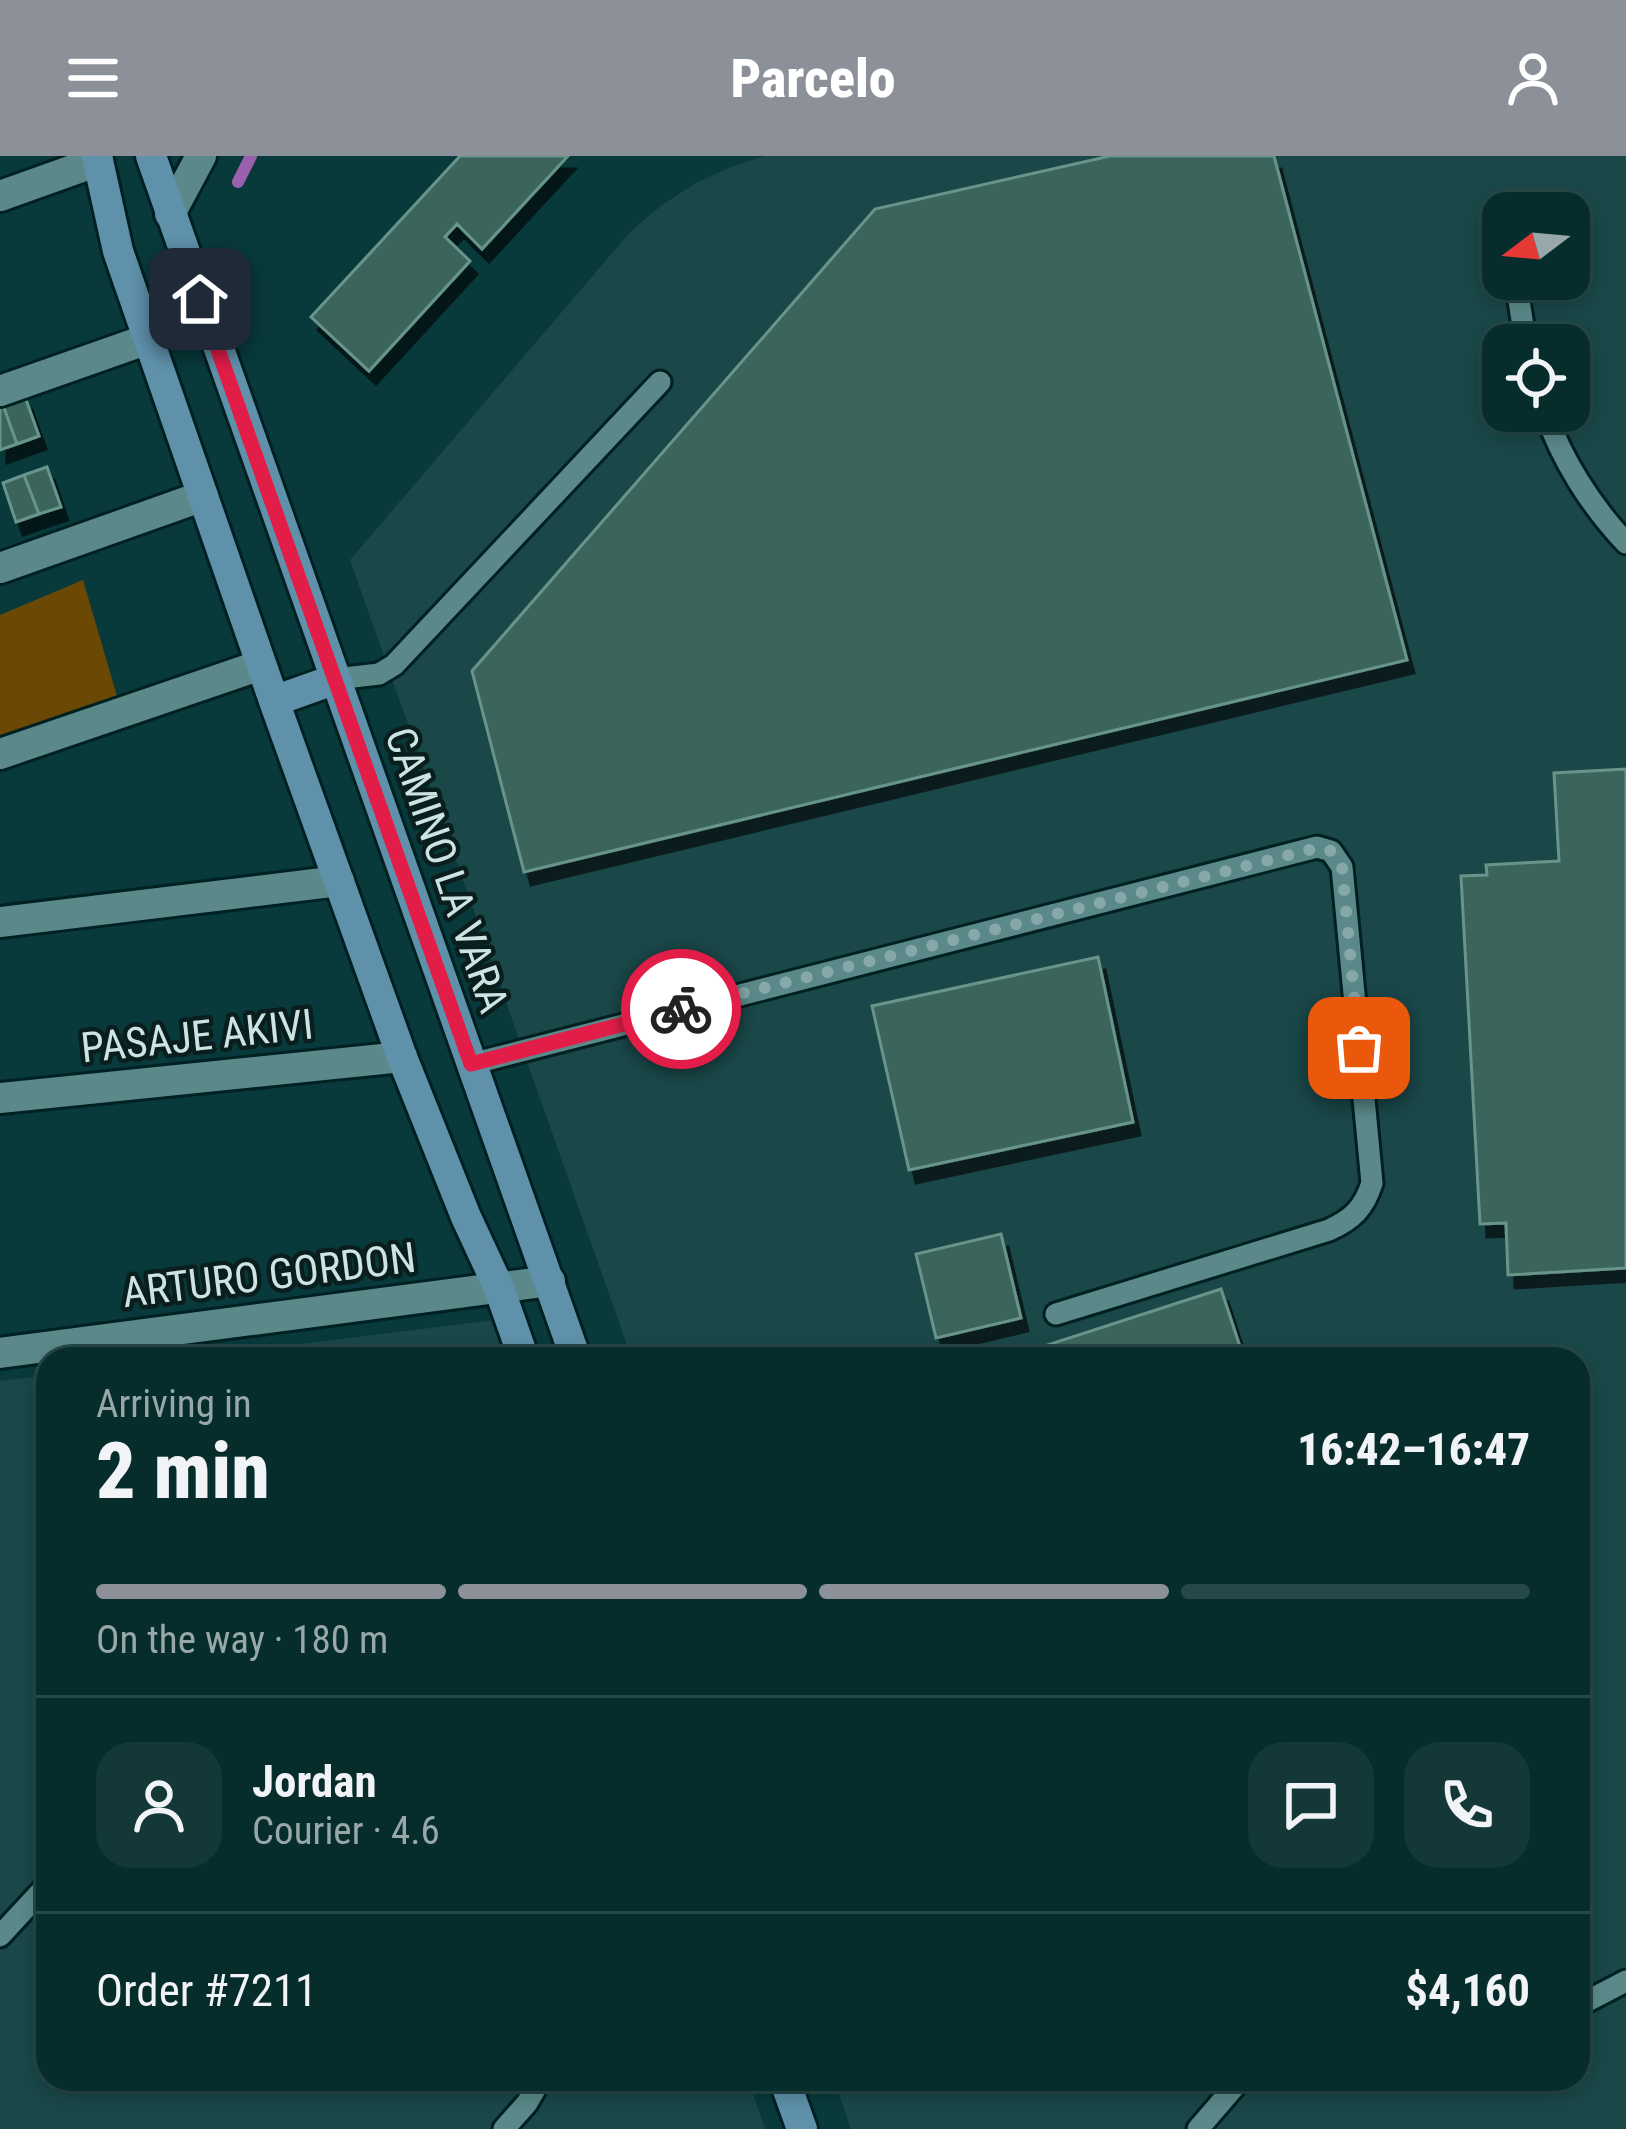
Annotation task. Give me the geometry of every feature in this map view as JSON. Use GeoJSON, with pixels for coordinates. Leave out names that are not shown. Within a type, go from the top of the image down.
{"type":"FeatureCollection","features":[{"type":"Feature","properties":{"kind":"street","name":"CAMINO LA VARA"},"geometry":{"type":"LineString","coordinates":[[151,156],[572,1347]]}},
{"type":"Feature","properties":{"kind":"street"},"geometry":{"type":"LineString","coordinates":[[170,214],[201,156]]}},
{"type":"Feature","properties":{"kind":"street"},"geometry":{"type":"LineString","coordinates":[[0,196],[98,159],[118,251],[274,701],[402,1057],[520,1347]]}},
{"type":"Feature","properties":{"kind":"street"},"geometry":{"type":"LineString","coordinates":[[0,392],[148,339]]}},
{"type":"Feature","properties":{"kind":"street"},"geometry":{"type":"LineString","coordinates":[[0,568],[202,496]]}},
{"type":"Feature","properties":{"kind":"street"},"geometry":{"type":"LineString","coordinates":[[0,754],[262,665]]}},
{"type":"Feature","properties":{"kind":"street"},"geometry":{"type":"LineString","coordinates":[[274,701],[336,679]]}},
{"type":"Feature","properties":{"kind":"street"},"geometry":{"type":"LineString","coordinates":[[0,922],[339,881]]}},
{"type":"Feature","properties":{"kind":"street","name":"PASAJE AKIVI"},"geometry":{"type":"LineString","coordinates":[[0,1098],[402,1057]]}},
{"type":"Feature","properties":{"kind":"street","name":"ARTURO GORDON"},"geometry":{"type":"LineString","coordinates":[[46,1347],[550,1281]]}},
{"type":"Feature","properties":{"kind":"street","name":"ARTURO GORDON"},"geometry":{"type":"LineString","coordinates":[[0,1353],[36,1348]]}},
{"type":"Feature","properties":{"kind":"street"},"geometry":{"type":"LineString","coordinates":[[788,2091],[802,2129]]}},
{"type":"Feature","properties":{"kind":"lane"},"geometry":{"type":"LineString","coordinates":[[336,679],[379,674],[394,665],[660,382]]}},
{"type":"Feature","properties":{"kind":"lane"},"geometry":{"type":"LineString","coordinates":[[1556,432],[1580,481],[1626,543]]}},
{"type":"Feature","properties":{"kind":"lane"},"geometry":{"type":"LineString","coordinates":[[471,1064],[1317,848],[1331,851],[1342,867],[1372,1183],[1365,1205],[1329,1230],[1056,1314]]}},
{"type":"Feature","properties":{"kind":"lane"},"geometry":{"type":"LineString","coordinates":[[0,1936],[36,1898]]}},
{"type":"Feature","properties":{"kind":"lane"},"geometry":{"type":"LineString","coordinates":[[1590,2000],[1626,1981]]}},
{"type":"Feature","properties":{"kind":"lane"},"geometry":{"type":"LineString","coordinates":[[504,2129],[534,2091]]}},
{"type":"Feature","properties":{"kind":"lane"},"geometry":{"type":"LineString","coordinates":[[1198,2129],[1230,2091]]}},
{"type":"Feature","properties":{"kind":"shaded area"},"geometry":{"type":"Polygon","coordinates":[[[764,156],[1626,156],[1626,2129],[851,2129],[838,2091],[1590,2091],[1590,1347],[628,1347],[350,560],[631,231],[696,183],[764,156]]]}},
{"type":"Feature","properties":{"kind":"shaded area"},"geometry":{"type":"Polygon","coordinates":[[[83,580],[119,703],[0,750],[0,615],[83,580]]]}},
{"type":"Feature","properties":{"kind":"shaded area"},"geometry":{"type":"Polygon","coordinates":[[[495,1320],[505,1347],[276,1347],[495,1320]]]}},
{"type":"Feature","properties":{"kind":"shaded area"},"geometry":{"type":"Polygon","coordinates":[[[36,1376],[36,2091],[752,2091],[765,2129],[0,2129],[0,1381],[36,1376]]]}},
{"type":"Feature","properties":{"kind":"building"},"geometry":{"type":"Polygon","coordinates":[[[460,156],[568,156],[482,249],[457,224],[445,237],[470,261],[369,371],[311,317],[460,156]]]}},
{"type":"Feature","properties":{"kind":"building"},"geometry":{"type":"Polygon","coordinates":[[[1110,156],[1274,156],[1407,660],[524,872],[472,671],[875,209],[1110,156]]]}},
{"type":"Feature","properties":{"kind":"building"},"geometry":{"type":"Polygon","coordinates":[[[25,397],[39,436],[17,444],[3,405],[25,397]]]}},
{"type":"Feature","properties":{"kind":"building"},"geometry":{"type":"Polygon","coordinates":[[[0,406],[17,444],[0,450],[0,406]]]}},
{"type":"Feature","properties":{"kind":"building"},"geometry":{"type":"Polygon","coordinates":[[[47,467],[61,507],[39,514],[24,475],[47,467]]]}},
{"type":"Feature","properties":{"kind":"building"},"geometry":{"type":"Polygon","coordinates":[[[24,475],[39,514],[16,522],[3,483],[24,475]]]}},
{"type":"Feature","properties":{"kind":"building"},"geometry":{"type":"Polygon","coordinates":[[[1626,769],[1626,1268],[1508,1275],[1506,1223],[1480,1224],[1461,876],[1487,875],[1486,865],[1559,861],[1554,773],[1626,769]]]}},
{"type":"Feature","properties":{"kind":"building"},"geometry":{"type":"Polygon","coordinates":[[[1098,957],[1133,1122],[909,1170],[872,1006],[1098,957]]]}},
{"type":"Feature","properties":{"kind":"building"},"geometry":{"type":"Polygon","coordinates":[[[1001,1234],[1021,1318],[936,1338],[916,1254],[1001,1234]]]}},
{"type":"Feature","properties":{"kind":"building"},"geometry":{"type":"Polygon","coordinates":[[[1221,1289],[1240,1347],[1041,1347],[1221,1289]]]}},
{"type":"Feature","properties":{"kind":"waterway"},"geometry":{"type":"LineString","coordinates":[[238,182],[251,156]]}},
{"type":"Feature","properties":{"kind":"way so far"},"geometry":{"type":"LineString","coordinates":[[681,1009],[1317,848],[1331,851],[1342,867],[1359,1048]]}},
{"type":"Feature","properties":{"kind":"route"},"geometry":{"type":"LineString","coordinates":[[200,299],[471,1064],[681,1009]]}}]}
